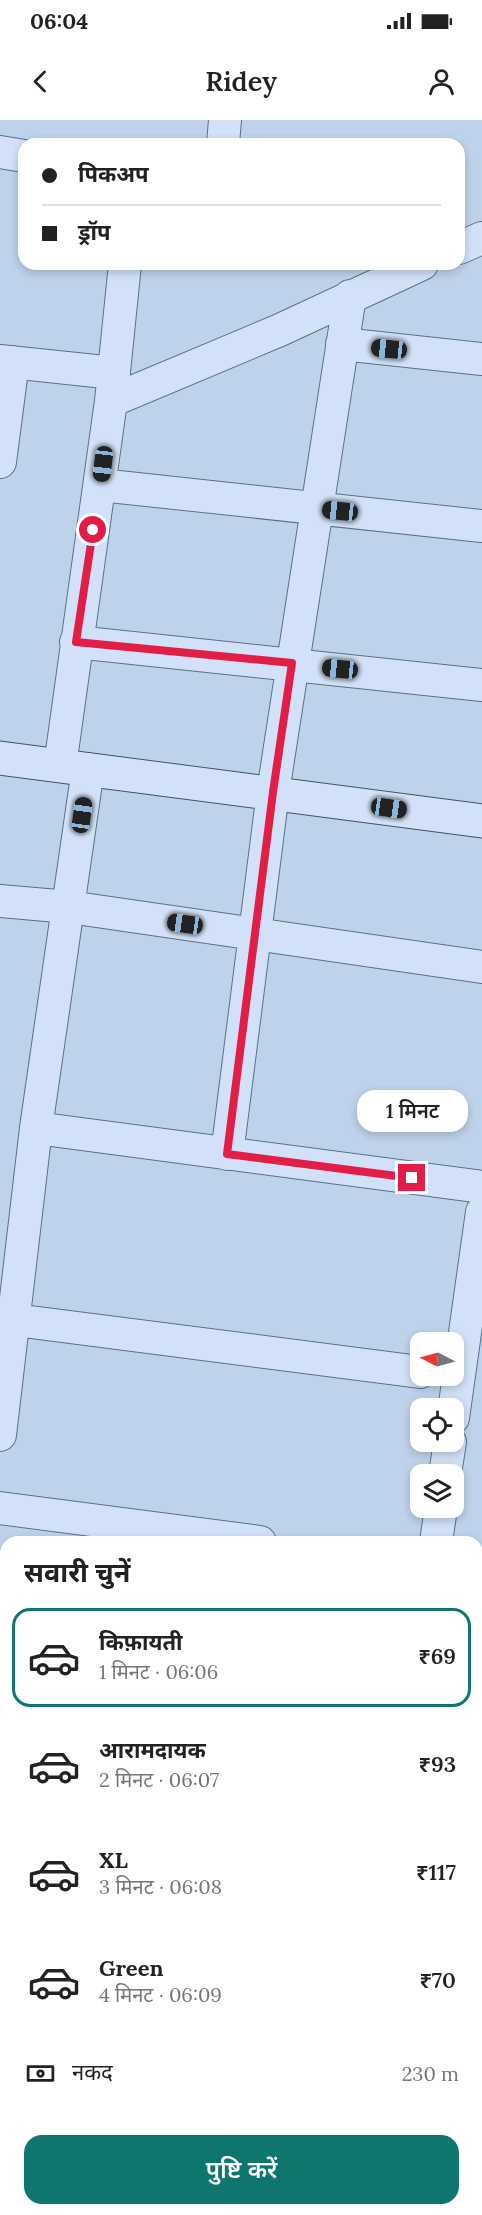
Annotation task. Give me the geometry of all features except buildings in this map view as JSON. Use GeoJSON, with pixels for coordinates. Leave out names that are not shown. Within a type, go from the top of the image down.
{"type":"FeatureCollection","features":[{"type":"Feature","properties":{"kind":"main road"},"geometry":{"type":"LineString","coordinates":[[0,758],[482,821]]}},
{"type":"Feature","properties":{"kind":"street"},"geometry":{"type":"LineString","coordinates":[[224,138],[225,120]]}},
{"type":"Feature","properties":{"kind":"street"},"geometry":{"type":"LineString","coordinates":[[0,152],[18,155]]}},
{"type":"Feature","properties":{"kind":"street"},"geometry":{"type":"LineString","coordinates":[[465,245],[482,238]]}},
{"type":"Feature","properties":{"kind":"street"},"geometry":{"type":"LineString","coordinates":[[0,1435],[36,1128],[69,907],[76,642],[113,387],[124,270]]}},
{"type":"Feature","properties":{"kind":"street"},"geometry":{"type":"LineString","coordinates":[[0,462],[6,362],[113,387],[280,330],[408,270]]}},
{"type":"Feature","properties":{"kind":"street"},"geometry":{"type":"LineString","coordinates":[[227,1154],[273,792],[350,296]]}},
{"type":"Feature","properties":{"kind":"street"},"geometry":{"type":"LineString","coordinates":[[342,344],[482,359]]}},
{"type":"Feature","properties":{"kind":"street"},"geometry":{"type":"LineString","coordinates":[[100,485],[482,526]]}},
{"type":"Feature","properties":{"kind":"street"},"geometry":{"type":"LineString","coordinates":[[76,642],[292,663],[482,685]]}},
{"type":"Feature","properties":{"kind":"street"},"geometry":{"type":"LineString","coordinates":[[0,901],[69,907],[482,967]]}},
{"type":"Feature","properties":{"kind":"street"},"geometry":{"type":"LineString","coordinates":[[36,1128],[482,1187]]}},
{"type":"Feature","properties":{"kind":"street"},"geometry":{"type":"LineString","coordinates":[[464,1360],[482,1212]]}},
{"type":"Feature","properties":{"kind":"street"},"geometry":{"type":"LineString","coordinates":[[15,1320],[410,1371]]}},
{"type":"Feature","properties":{"kind":"street"},"geometry":{"type":"LineString","coordinates":[[0,1508],[214,1536]]}},
{"type":"Feature","properties":{"kind":"street"},"geometry":{"type":"LineString","coordinates":[[437,1536],[440,1518]]}},
{"type":"Feature","properties":{"kind":"route"},"geometry":{"type":"LineString","coordinates":[[93,530],[76,642],[292,663],[273,792],[227,1154],[412,1178]]}}]}
